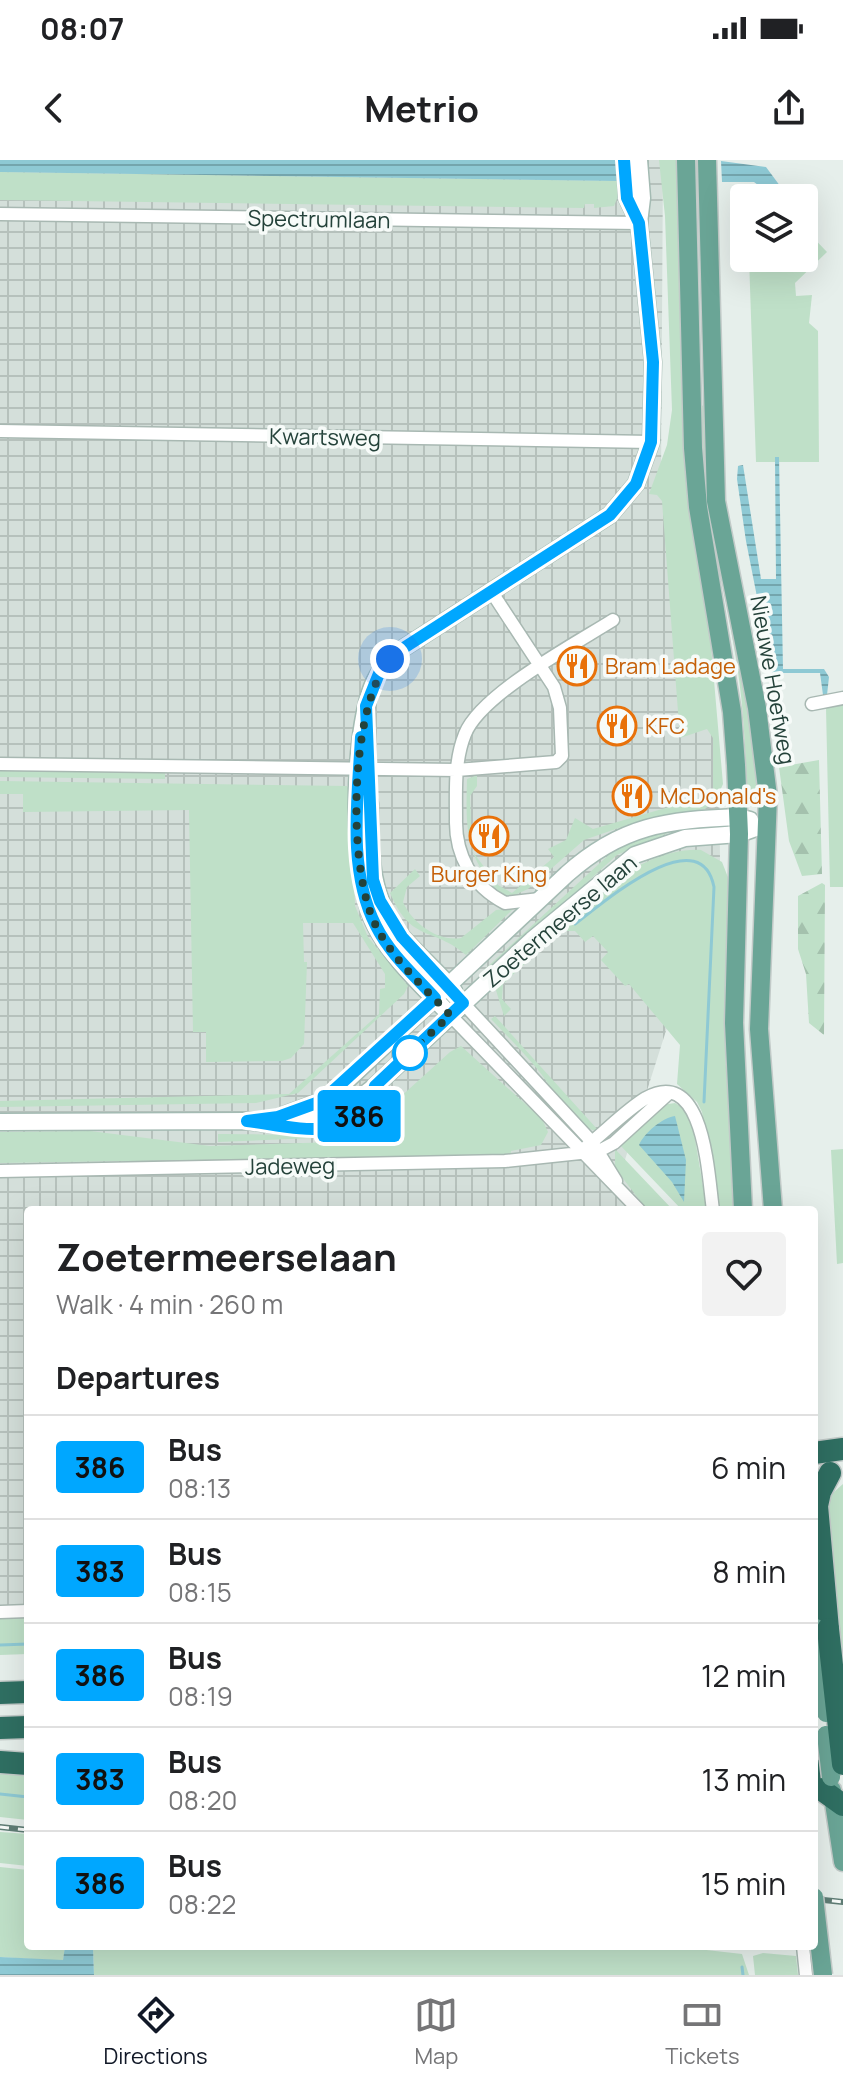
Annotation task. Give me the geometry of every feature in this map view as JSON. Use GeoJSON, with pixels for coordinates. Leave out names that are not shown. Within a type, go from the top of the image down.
{"type":"FeatureCollection","features":[{"type":"Feature","properties":{"kind":"highway"},"geometry":{"type":"LineString","coordinates":[[818,1452],[843,1449]]}},
{"type":"Feature","properties":{"kind":"highway"},"geometry":{"type":"LineString","coordinates":[[818,1501],[829,1473]]}},
{"type":"Feature","properties":{"kind":"highway"},"geometry":{"type":"LineString","coordinates":[[818,1531],[827,1784]]}},
{"type":"Feature","properties":{"kind":"highway"},"geometry":{"type":"LineString","coordinates":[[818,1682],[843,1682]]}},
{"type":"Feature","properties":{"kind":"highway"},"geometry":{"type":"LineString","coordinates":[[0,1693],[24,1692]]}},
{"type":"Feature","properties":{"kind":"highway"},"geometry":{"type":"LineString","coordinates":[[843,1704],[818,1719],[843,1738]]}},
{"type":"Feature","properties":{"kind":"highway"},"geometry":{"type":"LineString","coordinates":[[0,1728],[24,1727]]}},
{"type":"Feature","properties":{"kind":"highway"},"geometry":{"type":"LineString","coordinates":[[0,1762],[24,1764]]}},
{"type":"Feature","properties":{"kind":"main road","name":"Nieuwe Hoefweg"},"geometry":{"type":"LineString","coordinates":[[686,160],[693,448],[698,507],[732,712],[738,826],[734,1023],[743,1206]]}},
{"type":"Feature","properties":{"kind":"main road","name":"Nieuwe Hoefweg"},"geometry":{"type":"LineString","coordinates":[[707,160],[716,501],[757,708],[765,766],[767,824],[759,1029],[773,1206]]}},
{"type":"Feature","properties":{"kind":"main road"},"geometry":{"type":"LineString","coordinates":[[818,1618],[822,1629],[818,1719],[843,1862]]}},
{"type":"Feature","properties":{"kind":"main road"},"geometry":{"type":"LineString","coordinates":[[818,1932],[823,1975]]}},
{"type":"Feature","properties":{"kind":"street"},"geometry":{"type":"LineString","coordinates":[[625,160],[627,198],[639,223]]}},
{"type":"Feature","properties":{"kind":"street"},"geometry":{"type":"LineString","coordinates":[[620,1187],[580,1151],[389,948],[368,907],[358,854],[366,706],[373,686],[390,659],[610,515],[636,484],[651,442],[653,362],[639,223],[642,198],[639,160]]}},
{"type":"Feature","properties":{"kind":"street","name":"Spectrumlaan"},"geometry":{"type":"LineString","coordinates":[[0,214],[639,223]]}},
{"type":"Feature","properties":{"kind":"street","name":"Kwartsweg"},"geometry":{"type":"LineString","coordinates":[[0,431],[651,442]]}},
{"type":"Feature","properties":{"kind":"street"},"geometry":{"type":"LineString","coordinates":[[0,764],[457,770],[560,761],[558,698],[491,591]]}},
{"type":"Feature","properties":{"kind":"street"},"geometry":{"type":"LineString","coordinates":[[540,899],[505,903],[495,898],[473,878],[461,854],[456,831],[457,770],[466,732],[490,702],[613,620]]}},
{"type":"Feature","properties":{"kind":"street"},"geometry":{"type":"LineString","coordinates":[[812,704],[843,698]]}},
{"type":"Feature","properties":{"kind":"street"},"geometry":{"type":"LineString","coordinates":[[365,768],[370,855],[380,901],[402,937],[595,1147],[636,1206]]}},
{"type":"Feature","properties":{"kind":"street","name":"Zoetermeerse laan"},"geometry":{"type":"LineString","coordinates":[[0,1122],[247,1121],[278,1117],[322,1101],[602,845],[641,827],[767,824]]}},
{"type":"Feature","properties":{"kind":"street","name":"Zoetermeerse laan"},"geometry":{"type":"LineString","coordinates":[[247,1121],[279,1125],[330,1113],[353,1103],[556,919],[635,855],[685,838],[738,826]]}},
{"type":"Feature","properties":{"kind":"street","name":"Jadeweg"},"geometry":{"type":"LineString","coordinates":[[0,1171],[505,1161],[595,1147],[647,1098],[669,1093],[682,1097],[694,1110],[712,1206]]}},
{"type":"Feature","properties":{"kind":"street"},"geometry":{"type":"LineString","coordinates":[[0,1612],[24,1611]]}},
{"type":"Feature","properties":{"kind":"street"},"geometry":{"type":"LineString","coordinates":[[803,1950],[806,1975]]}},
{"type":"Feature","properties":{"kind":"shaded area"},"geometry":{"type":"Polygon","coordinates":[[[0,160],[663,160],[661,484],[719,745],[720,861],[623,1166],[657,1206],[24,1206],[24,1622],[0,1622],[0,160]]]}},
{"type":"Feature","properties":{"kind":"green space"},"geometry":{"type":"Polygon","coordinates":[[[659,160],[678,160],[686,480],[709,623],[723,784],[716,800],[705,809],[636,822],[584,840],[528,889],[508,898],[491,888],[493,885],[474,853],[498,885],[512,893],[554,857],[548,849],[566,840],[575,818],[593,829],[707,796],[713,790],[713,738],[707,729],[680,738],[662,501],[657,495],[649,494],[667,445],[672,410],[665,216],[659,160]]]}},
{"type":"Feature","properties":{"kind":"green space"},"geometry":{"type":"Polygon","coordinates":[[[0,172],[618,181],[620,191],[614,206],[594,208],[594,204],[585,204],[584,208],[0,200],[0,172]]]}},
{"type":"Feature","properties":{"kind":"green space"},"geometry":{"type":"Polygon","coordinates":[[[818,243],[827,252],[818,261],[818,243]]]}},
{"type":"Feature","properties":{"kind":"green space"},"geometry":{"type":"Polygon","coordinates":[[[749,272],[806,272],[795,283],[796,296],[812,295],[809,323],[818,331],[819,462],[779,462],[779,458],[775,458],[775,462],[756,462],[749,272]]]}},
{"type":"Feature","properties":{"kind":"green space"},"geometry":{"type":"Polygon","coordinates":[[[706,405],[761,796],[756,808],[747,805],[739,677],[705,470],[700,406],[706,405]]]}},
{"type":"Feature","properties":{"kind":"green space"},"geometry":{"type":"Polygon","coordinates":[[[843,703],[843,887],[830,887],[826,708],[843,703]]]}},
{"type":"Feature","properties":{"kind":"green space"},"geometry":{"type":"Polygon","coordinates":[[[819,760],[822,874],[802,876],[789,841],[779,767],[819,760]]]}},
{"type":"Feature","properties":{"kind":"green space"},"geometry":{"type":"Polygon","coordinates":[[[0,770],[165,772],[165,779],[0,777],[0,770]]]}},
{"type":"Feature","properties":{"kind":"green space"},"geometry":{"type":"Polygon","coordinates":[[[477,775],[477,786],[470,796],[472,848],[467,822],[467,779],[477,775]]]}},
{"type":"Feature","properties":{"kind":"green space"},"geometry":{"type":"Polygon","coordinates":[[[0,781],[347,786],[351,794],[355,906],[368,937],[408,986],[404,994],[298,1093],[256,1103],[0,1107],[0,1101],[289,1094],[379,1014],[380,989],[385,988],[385,974],[353,923],[303,923],[304,962],[307,962],[304,1044],[291,1058],[282,1061],[206,1062],[206,1032],[193,1032],[189,810],[23,812],[23,794],[0,794],[0,781]]]}},
{"type":"Feature","properties":{"kind":"green space"},"geometry":{"type":"Polygon","coordinates":[[[723,824],[723,827],[668,833],[617,855],[487,973],[484,970],[614,850],[654,832],[723,824]]]}},
{"type":"Feature","properties":{"kind":"green space"},"geometry":{"type":"Polygon","coordinates":[[[701,850],[722,862],[729,880],[725,1050],[734,1206],[717,1206],[702,1112],[697,1102],[677,1084],[680,1045],[629,984],[625,986],[601,960],[608,952],[593,936],[585,942],[575,931],[560,931],[503,984],[502,999],[511,1009],[504,1016],[494,984],[589,898],[645,863],[673,853],[701,850]]]}},
{"type":"Feature","properties":{"kind":"green space"},"geometry":{"type":"Polygon","coordinates":[[[415,869],[420,876],[407,887],[403,902],[419,924],[435,934],[461,938],[496,910],[514,908],[466,955],[414,927],[398,909],[390,893],[415,869]]]}},
{"type":"Feature","properties":{"kind":"green space"},"geometry":{"type":"Polygon","coordinates":[[[822,883],[825,885],[824,1035],[809,1023],[806,974],[798,949],[798,896],[822,883]]]}},
{"type":"Feature","properties":{"kind":"green space"},"geometry":{"type":"Polygon","coordinates":[[[495,1016],[597,1131],[587,1128],[570,1115],[538,1070],[491,1019],[495,1016]]]}},
{"type":"Feature","properties":{"kind":"green space"},"geometry":{"type":"Polygon","coordinates":[[[461,1046],[542,1119],[548,1132],[541,1145],[511,1151],[511,1155],[0,1163],[0,1132],[90,1131],[210,1146],[336,1142],[366,1128],[450,1052],[461,1046]]]}},
{"type":"Feature","properties":{"kind":"green space"},"geometry":{"type":"Polygon","coordinates":[[[675,1103],[685,1109],[692,1121],[706,1206],[678,1206],[619,1144],[662,1105],[675,1103]]]}},
{"type":"Feature","properties":{"kind":"green space"},"geometry":{"type":"Polygon","coordinates":[[[380,1105],[384,1108],[358,1129],[339,1137],[218,1142],[218,1134],[324,1131],[363,1117],[380,1105]]]}},
{"type":"Feature","properties":{"kind":"green space"},"geometry":{"type":"Polygon","coordinates":[[[615,1149],[669,1206],[644,1206],[615,1168],[615,1149]]]}},
{"type":"Feature","properties":{"kind":"green space"},"geometry":{"type":"Polygon","coordinates":[[[843,1149],[843,1263],[837,1264],[831,1150],[843,1149]]]}},
{"type":"Feature","properties":{"kind":"green space"},"geometry":{"type":"Polygon","coordinates":[[[843,1484],[843,1673],[827,1498],[843,1484]]]}},
{"type":"Feature","properties":{"kind":"green space"},"geometry":{"type":"Polygon","coordinates":[[[24,1618],[24,1654],[0,1655],[0,1619],[24,1618]]]}},
{"type":"Feature","properties":{"kind":"green space"},"geometry":{"type":"Polygon","coordinates":[[[0,1771],[24,1773],[24,1820],[0,1817],[0,1771]]]}},
{"type":"Feature","properties":{"kind":"green space"},"geometry":{"type":"Polygon","coordinates":[[[0,1832],[24,1834],[24,1866],[0,1863],[0,1832]]]}},
{"type":"Feature","properties":{"kind":"green space"},"geometry":{"type":"Polygon","coordinates":[[[0,1867],[24,1870],[24,1950],[64,1950],[63,1961],[0,1957],[0,1867]]]}},
{"type":"Feature","properties":{"kind":"green space"},"geometry":{"type":"Polygon","coordinates":[[[93,1950],[706,1950],[742,1954],[749,1975],[94,1975],[93,1950]]]}},
{"type":"Feature","properties":{"kind":"green space"},"geometry":{"type":"Polygon","coordinates":[[[763,1953],[796,1956],[798,1975],[755,1975],[753,1956],[763,1953]]]}},
{"type":"Feature","properties":{"kind":"water"},"geometry":{"type":"Polygon","coordinates":[[[0,160],[616,160],[618,181],[0,172],[0,160]]]}},
{"type":"Feature","properties":{"kind":"water"},"geometry":{"type":"Polygon","coordinates":[[[721,161],[766,167],[779,184],[754,182],[722,182],[721,161]]]}},
{"type":"Feature","properties":{"kind":"water"},"geometry":{"type":"Polygon","coordinates":[[[775,457],[779,457],[783,669],[824,669],[829,677],[827,695],[823,695],[820,673],[772,673],[737,479],[738,466],[743,465],[761,579],[776,579],[775,457]]]}},
{"type":"Feature","properties":{"kind":"water"},"geometry":{"type":"Polygon","coordinates":[[[675,1116],[686,1160],[684,1202],[672,1182],[639,1145],[654,1126],[675,1116]]]}},
{"type":"Feature","properties":{"kind":"water"},"geometry":{"type":"Polygon","coordinates":[[[64,1950],[93,1950],[94,1975],[0,1975],[0,1957],[63,1960],[64,1950]]]}},
{"type":"Feature","properties":{"kind":"waterway"},"geometry":{"type":"LineString","coordinates":[[575,924],[650,872],[671,863],[690,861],[705,868],[714,887],[704,1102]]}},
{"type":"Feature","properties":{"kind":"waterway"},"geometry":{"type":"LineString","coordinates":[[0,1645],[24,1644]]}},
{"type":"Feature","properties":{"kind":"waterway"},"geometry":{"type":"LineString","coordinates":[[0,1794],[24,1797]]}},
{"type":"Feature","properties":{"kind":"waterway"},"geometry":{"type":"LineString","coordinates":[[742,1967],[743,1975]]}},
{"type":"Feature","properties":{"kind":"railway"},"geometry":{"type":"LineString","coordinates":[[0,1827],[24,1830]]}},
{"type":"Feature","properties":{"kind":"railway"},"geometry":{"type":"LineString","coordinates":[[818,1899],[843,1902]]}},
{"type":"Feature","properties":{"kind":"bus line","name":"386"},"geometry":{"type":"LineString","coordinates":[[361,737],[358,854],[368,907],[389,948],[435,998],[322,1101],[278,1117],[247,1121],[295,1130],[349,1122],[361,1115],[369,1105],[375,1086],[463,1003],[389,920],[373,880],[370,855],[370,737],[366,706],[380,671],[402,649],[610,515],[636,484],[651,442],[653,362],[639,223],[627,198],[624,160]]}},
{"type":"Feature","properties":{"kind":"place","name":"Bram Ladage"},"geometry":{"type":"Point","coordinates":[577,666]}},
{"type":"Feature","properties":{"kind":"place","name":"KFC"},"geometry":{"type":"Point","coordinates":[617,726]}},
{"type":"Feature","properties":{"kind":"place","name":"McDonald's"},"geometry":{"type":"Point","coordinates":[632,796]}},
{"type":"Feature","properties":{"kind":"place","name":"Burger King"},"geometry":{"type":"Point","coordinates":[489,836]}},
{"type":"Feature","properties":{"kind":"route"},"geometry":{"type":"LineString","coordinates":[[390,659],[373,686],[361,737],[358,854],[362,882],[368,907],[389,948],[450,1015],[410,1053]]}}]}
